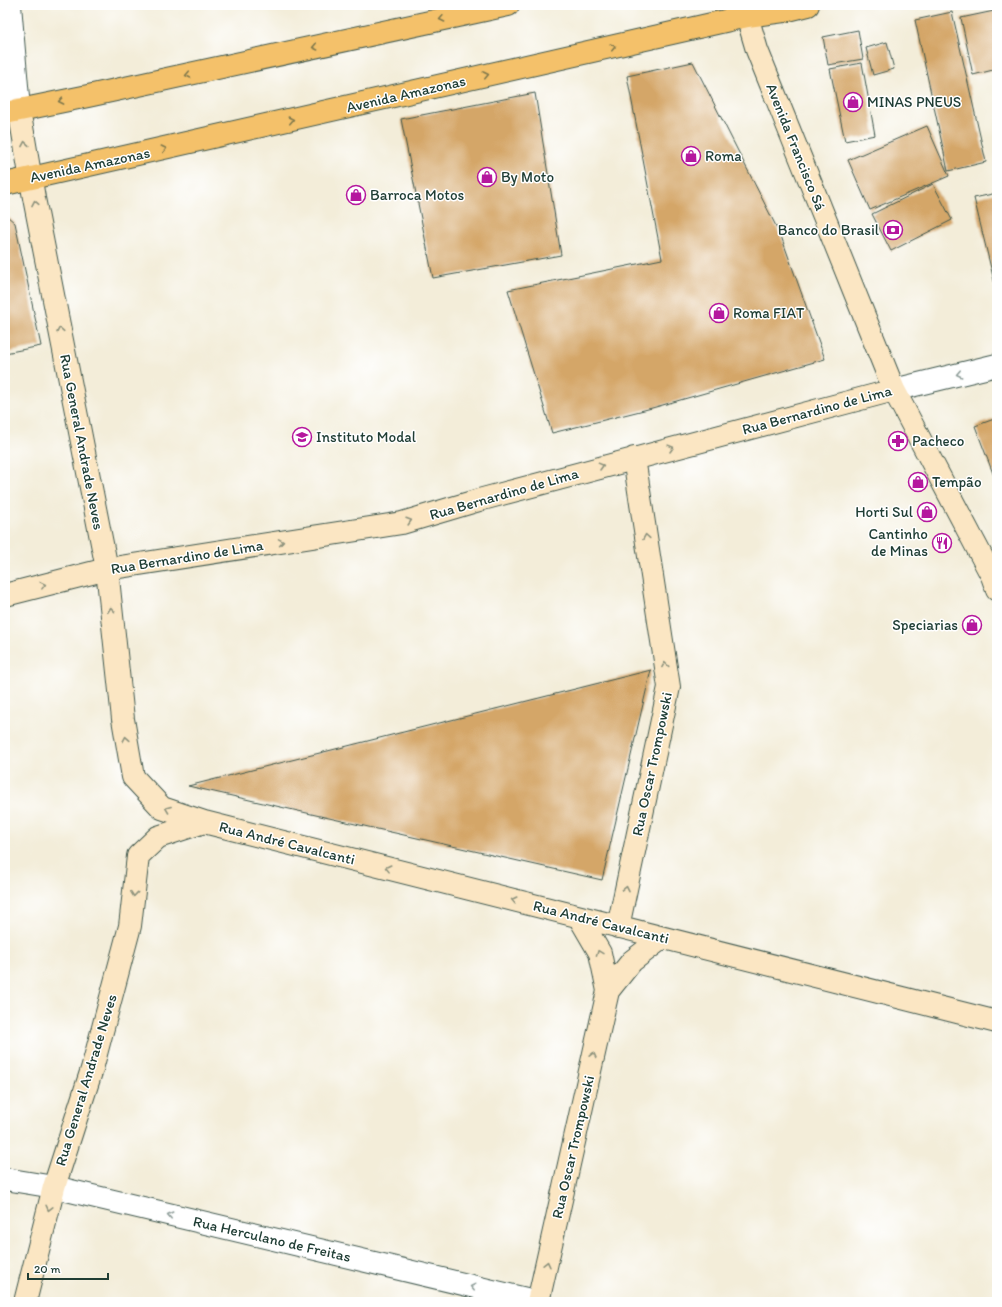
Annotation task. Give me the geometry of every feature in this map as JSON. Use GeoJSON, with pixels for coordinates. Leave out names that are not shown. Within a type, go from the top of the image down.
{"type":"FeatureCollection","features":[{"type":"Feature","properties":{"kind":"main road"},"geometry":{"type":"LineString","coordinates":[[12,111],[95,95],[508,5]]}},
{"type":"Feature","properties":{"kind":"main road","name":"Avenida Amazonas"},"geometry":{"type":"LineString","coordinates":[[5,184],[746,11],[784,11],[808,5]]}},
{"type":"Feature","properties":{"kind":"street"},"geometry":{"type":"LineString","coordinates":[[10,5],[12,111]]}},
{"type":"Feature","properties":{"kind":"street","name":"Avenida Francisco Sá"},"geometry":{"type":"LineString","coordinates":[[746,11],[757,50],[894,390],[995,582]]}},
{"type":"Feature","properties":{"kind":"street","name":"Rua General Andrade Neves"},"geometry":{"type":"LineString","coordinates":[[12,111],[31,178],[107,569],[123,719],[133,777]]}},
{"type":"Feature","properties":{"kind":"street","name":"Rua Bernardino de Lima"},"geometry":{"type":"LineString","coordinates":[[5,595],[107,569],[402,523],[479,500],[634,458],[894,390],[997,365]]}},
{"type":"Feature","properties":{"kind":"street","name":"Rua Oscar Trompowski"},"geometry":{"type":"LineString","coordinates":[[618,927],[669,687],[634,458]]}},
{"type":"Feature","properties":{"kind":"street","name":"Rua André Cavalcanti"},"geometry":{"type":"LineString","coordinates":[[133,777],[162,808],[204,822],[997,1022]]}},
{"type":"Feature","properties":{"kind":"street","name":"Rua André Cavalcanti"},"geometry":{"type":"LineString","coordinates":[[138,856],[158,837],[204,822]]}},
{"type":"Feature","properties":{"kind":"street","name":"Rua General Andrade Neves"},"geometry":{"type":"LineString","coordinates":[[25,1302],[54,1187],[92,1069],[130,926],[138,856]]}},
{"type":"Feature","properties":{"kind":"street","name":"Rua Oscar Trompowski"},"geometry":{"type":"LineString","coordinates":[[538,1302],[608,991],[600,953],[579,917]]}},
{"type":"Feature","properties":{"kind":"street","name":"Rua Oscar Trompowski"},"geometry":{"type":"LineString","coordinates":[[608,991],[632,961],[662,938]]}},
{"type":"Feature","properties":{"kind":"street","name":"Rua Herculano de Freitas"},"geometry":{"type":"LineString","coordinates":[[5,1179],[54,1187],[538,1302]]}},
{"type":"Feature","properties":{"kind":"building"},"geometry":{"type":"Polygon","coordinates":[[[994,11],[997,27],[997,69],[973,75],[961,18],[994,11]]]}},
{"type":"Feature","properties":{"kind":"building"},"geometry":{"type":"Polygon","coordinates":[[[952,12],[986,162],[948,171],[915,20],[952,12]]]}},
{"type":"Feature","properties":{"kind":"building"},"geometry":{"type":"Polygon","coordinates":[[[858,30],[863,59],[828,65],[823,37],[858,30]]]}},
{"type":"Feature","properties":{"kind":"building"},"geometry":{"type":"Polygon","coordinates":[[[887,42],[894,69],[873,75],[866,48],[887,42]]]}},
{"type":"Feature","properties":{"kind":"building"},"geometry":{"type":"Polygon","coordinates":[[[693,62],[781,236],[825,359],[652,408],[552,433],[508,290],[662,259],[627,76],[693,62]]]}},
{"type":"Feature","properties":{"kind":"building","name":"MINAS PNEUS"},"geometry":{"type":"Polygon","coordinates":[[[862,63],[875,135],[845,141],[830,69],[862,63]]]}},
{"type":"Feature","properties":{"kind":"building"},"geometry":{"type":"Polygon","coordinates":[[[535,93],[561,255],[433,278],[401,119],[535,93]]]}},
{"type":"Feature","properties":{"kind":"building"},"geometry":{"type":"Polygon","coordinates":[[[927,126],[949,176],[870,210],[848,160],[927,126]]]}},
{"type":"Feature","properties":{"kind":"building"},"geometry":{"type":"Polygon","coordinates":[[[933,184],[952,220],[891,251],[872,214],[933,184]]]}},
{"type":"Feature","properties":{"kind":"building"},"geometry":{"type":"Polygon","coordinates":[[[997,193],[997,288],[996,289],[974,198],[997,193]]]}},
{"type":"Feature","properties":{"kind":"building"},"geometry":{"type":"Polygon","coordinates":[[[7,216],[15,223],[41,346],[5,353],[5,217],[7,216]]]}},
{"type":"Feature","properties":{"kind":"building"},"geometry":{"type":"Polygon","coordinates":[[[997,418],[997,484],[975,426],[997,418]]]}},
{"type":"Feature","properties":{"kind":"building"},"geometry":{"type":"Polygon","coordinates":[[[651,670],[602,880],[188,786],[651,670]]]}},
{"type":"Feature","properties":{"kind":"place","name":"MINAS PNEUS"},"geometry":{"type":"Point","coordinates":[853,102]}},
{"type":"Feature","properties":{"kind":"place","name":"Roma"},"geometry":{"type":"Point","coordinates":[691,156]}},
{"type":"Feature","properties":{"kind":"place","name":"By Moto"},"geometry":{"type":"Point","coordinates":[487,177]}},
{"type":"Feature","properties":{"kind":"place","name":"Barroca Motos"},"geometry":{"type":"Point","coordinates":[356,195]}},
{"type":"Feature","properties":{"kind":"place","name":"Banco do Brasil"},"geometry":{"type":"Point","coordinates":[893,230]}},
{"type":"Feature","properties":{"kind":"place","name":"Roma FIAT"},"geometry":{"type":"Point","coordinates":[719,313]}},
{"type":"Feature","properties":{"kind":"place","name":"Instituto Modal"},"geometry":{"type":"Point","coordinates":[302,437]}},
{"type":"Feature","properties":{"kind":"place","name":"Pacheco"},"geometry":{"type":"Point","coordinates":[898,441]}},
{"type":"Feature","properties":{"kind":"place","name":"Tempão"},"geometry":{"type":"Point","coordinates":[918,482]}},
{"type":"Feature","properties":{"kind":"place","name":"Horti Sul"},"geometry":{"type":"Point","coordinates":[927,512]}},
{"type":"Feature","properties":{"kind":"place","name":"Cantinho de Minas"},"geometry":{"type":"Point","coordinates":[942,543]}},
{"type":"Feature","properties":{"kind":"place","name":"Speciarias"},"geometry":{"type":"Point","coordinates":[972,625]}}]}
